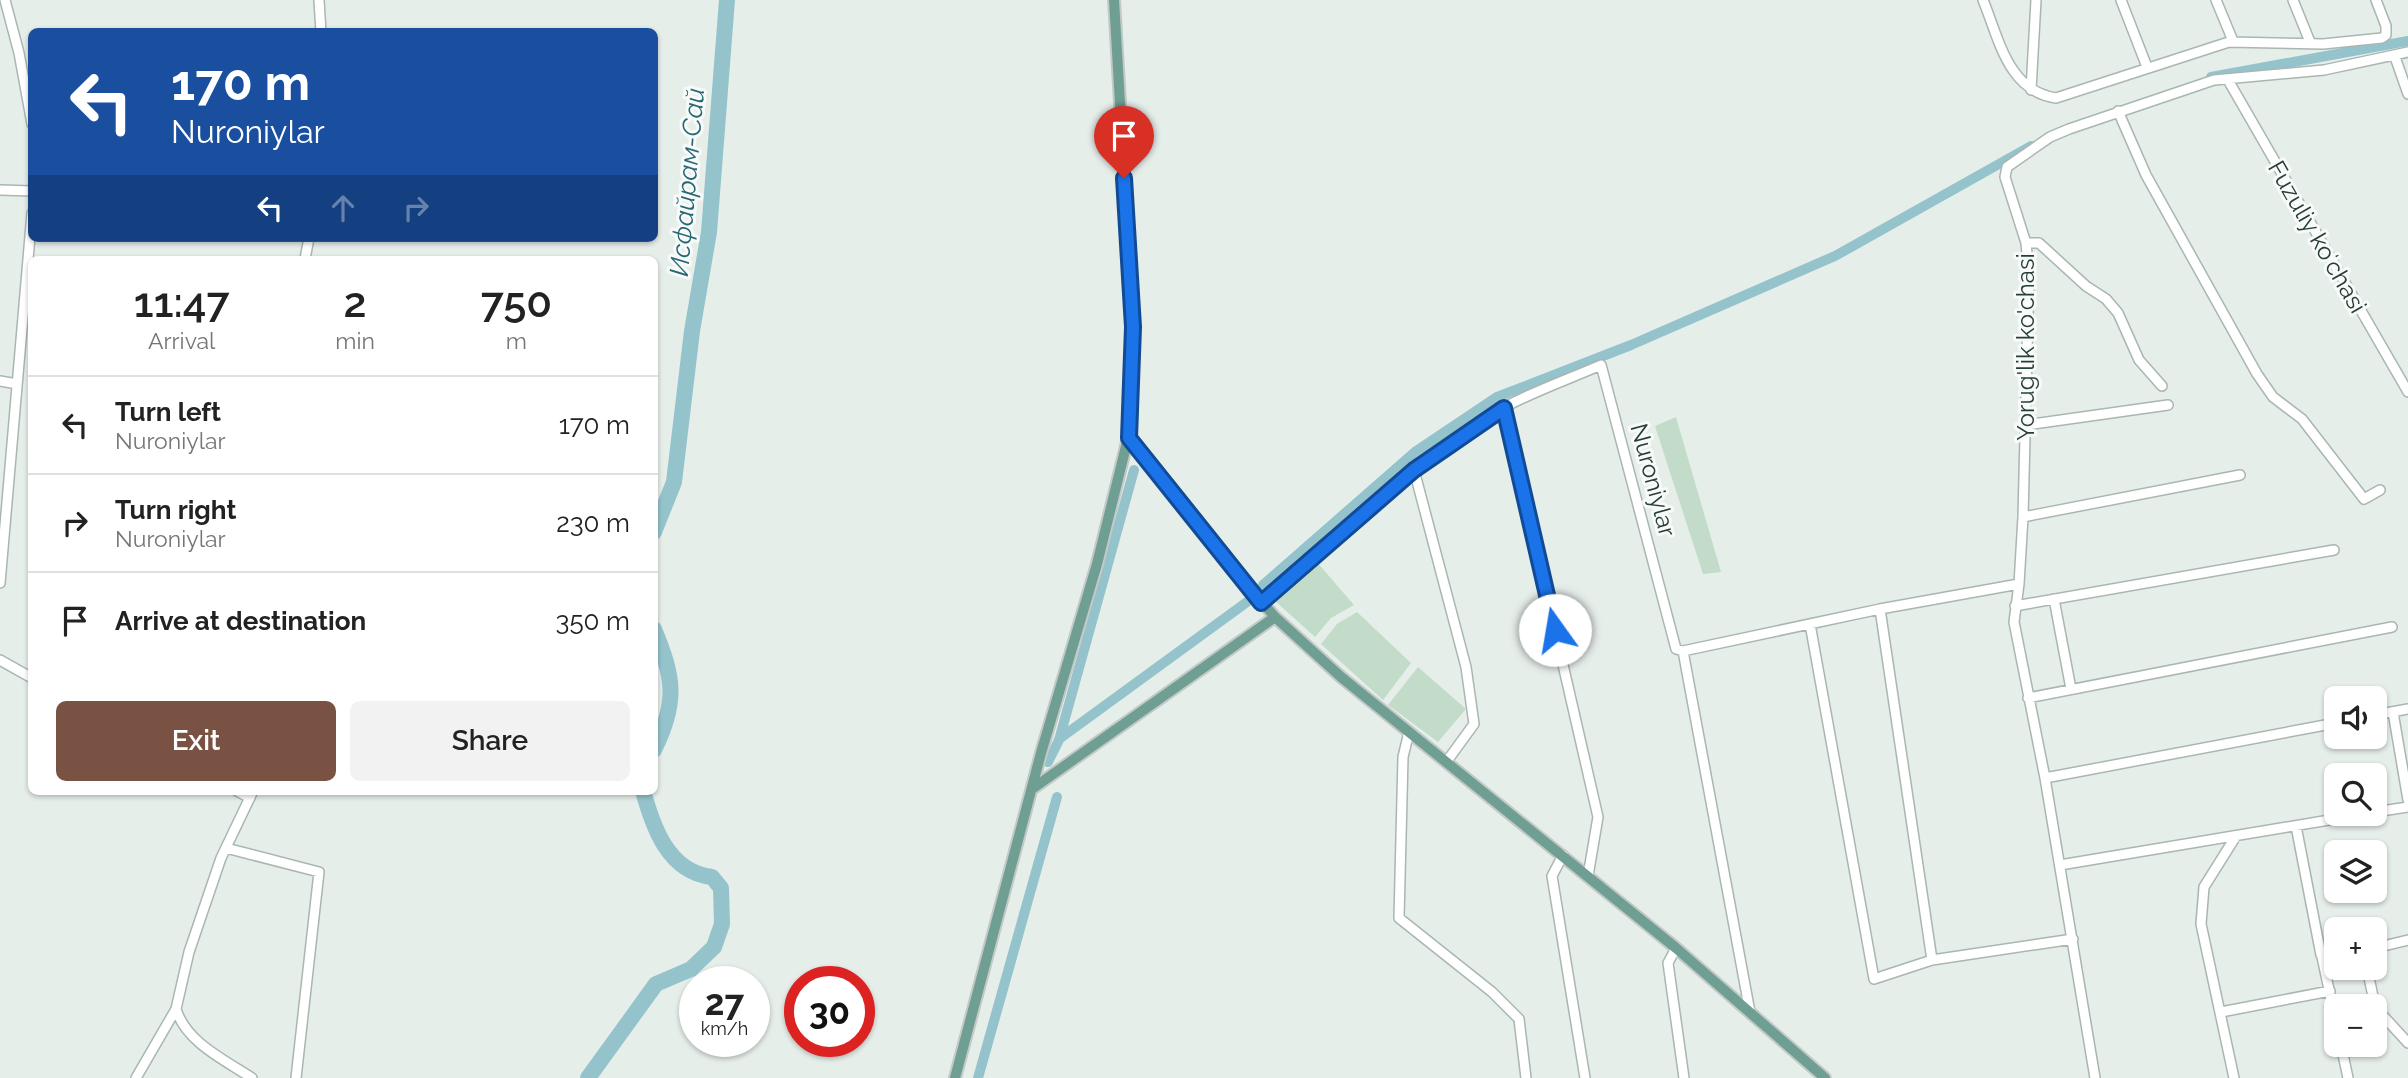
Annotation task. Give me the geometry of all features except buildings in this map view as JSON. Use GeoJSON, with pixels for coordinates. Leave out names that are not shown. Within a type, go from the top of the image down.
{"type":"FeatureCollection","features":[{"type":"Feature","properties":{"kind":"main road"},"geometry":{"type":"LineString","coordinates":[[955,1078],[1032,789],[1097,564],[1129,438],[1133,327],[1114,0]]}},
{"type":"Feature","properties":{"kind":"main road"},"geometry":{"type":"LineString","coordinates":[[1129,438],[1275,617],[1341,677],[1676,948],[1820,1076]]}},
{"type":"Feature","properties":{"kind":"main road"},"geometry":{"type":"LineString","coordinates":[[1032,789],[1275,617]]}},
{"type":"Feature","properties":{"kind":"street"},"geometry":{"type":"LineString","coordinates":[[5,0],[28,102]]}},
{"type":"Feature","properties":{"kind":"street"},"geometry":{"type":"LineString","coordinates":[[319,0],[321,28]]}},
{"type":"Feature","properties":{"kind":"street"},"geometry":{"type":"LineString","coordinates":[[1983,0],[2015,77],[2031,90],[2048,97],[2065,97],[2147,66],[2233,41],[2342,43],[2382,38],[2386,35],[2386,26],[2376,0]]}},
{"type":"Feature","properties":{"kind":"street"},"geometry":{"type":"LineString","coordinates":[[2031,90],[2036,0]]}},
{"type":"Feature","properties":{"kind":"street"},"geometry":{"type":"LineString","coordinates":[[2121,0],[2147,66]]}},
{"type":"Feature","properties":{"kind":"street"},"geometry":{"type":"LineString","coordinates":[[2216,0],[2233,41]]}},
{"type":"Feature","properties":{"kind":"street"},"geometry":{"type":"LineString","coordinates":[[2294,0],[2310,42]]}},
{"type":"Feature","properties":{"kind":"street","name":"Yorug'lik ko'chasi"},"geometry":{"type":"LineString","coordinates":[[2095,1078],[2045,778],[2014,621],[2020,584],[2023,517],[2029,275],[2026,243],[2005,177],[2007,167],[2050,137],[2214,79],[2228,80],[2324,70],[2395,57],[2408,52]]}},
{"type":"Feature","properties":{"kind":"street"},"geometry":{"type":"LineString","coordinates":[[2395,57],[2408,94]]}},
{"type":"Feature","properties":{"kind":"street","name":"Fuzuliy koʻchasi"},"geometry":{"type":"LineString","coordinates":[[2228,80],[2408,393]]}},
{"type":"Feature","properties":{"kind":"street"},"geometry":{"type":"LineString","coordinates":[[2118,111],[2146,175],[2273,397],[2302,419],[2364,499],[2380,490]]}},
{"type":"Feature","properties":{"kind":"street"},"geometry":{"type":"LineString","coordinates":[[0,190],[28,191]]}},
{"type":"Feature","properties":{"kind":"street"},"geometry":{"type":"LineString","coordinates":[[2026,243],[2039,243],[2086,286],[2106,299],[2118,313],[2139,360],[2162,386]]}},
{"type":"Feature","properties":{"kind":"street"},"geometry":{"type":"LineString","coordinates":[[0,583],[28,259]]}},
{"type":"Feature","properties":{"kind":"street","name":"Nuroniylar"},"geometry":{"type":"LineString","coordinates":[[1261,603],[1414,470],[1504,408],[1601,365],[1676,649],[1683,651],[1750,1012]]}},
{"type":"Feature","properties":{"kind":"street"},"geometry":{"type":"LineString","coordinates":[[0,381],[17,384]]}},
{"type":"Feature","properties":{"kind":"street"},"geometry":{"type":"LineString","coordinates":[[2026,425],[2168,405]]}},
{"type":"Feature","properties":{"kind":"street"},"geometry":{"type":"LineString","coordinates":[[1504,408],[1598,817],[1588,876]]}},
{"type":"Feature","properties":{"kind":"street"},"geometry":{"type":"LineString","coordinates":[[1414,470],[1466,667],[1474,724],[1447,761]]}},
{"type":"Feature","properties":{"kind":"street"},"geometry":{"type":"LineString","coordinates":[[2023,517],[2240,475]]}},
{"type":"Feature","properties":{"kind":"street"},"geometry":{"type":"LineString","coordinates":[[2015,606],[2334,550]]}},
{"type":"Feature","properties":{"kind":"street"},"geometry":{"type":"LineString","coordinates":[[1683,651],[1880,609],[2020,584]]}},
{"type":"Feature","properties":{"kind":"street"},"geometry":{"type":"LineString","coordinates":[[2054,599],[2071,689]]}},
{"type":"Feature","properties":{"kind":"street"},"geometry":{"type":"LineString","coordinates":[[1880,609],[1932,960]]}},
{"type":"Feature","properties":{"kind":"street"},"geometry":{"type":"LineString","coordinates":[[1810,624],[1874,979],[1932,960],[2073,939]]}},
{"type":"Feature","properties":{"kind":"street"},"geometry":{"type":"LineString","coordinates":[[2028,698],[2392,628]]}},
{"type":"Feature","properties":{"kind":"street"},"geometry":{"type":"LineString","coordinates":[[0,660],[28,676]]}},
{"type":"Feature","properties":{"kind":"street"},"geometry":{"type":"LineString","coordinates":[[2387,713],[2408,709]]}},
{"type":"Feature","properties":{"kind":"street"},"geometry":{"type":"LineString","coordinates":[[2393,712],[2408,800]]}},
{"type":"Feature","properties":{"kind":"street"},"geometry":{"type":"LineString","coordinates":[[2045,778],[2324,725]]}},
{"type":"Feature","properties":{"kind":"street"},"geometry":{"type":"LineString","coordinates":[[1409,732],[1403,757],[1399,918],[1492,992],[1519,1019],[1526,1078]]}},
{"type":"Feature","properties":{"kind":"street"},"geometry":{"type":"LineString","coordinates":[[136,1078],[176,1009],[189,952],[226,848],[252,795]]}},
{"type":"Feature","properties":{"kind":"street"},"geometry":{"type":"LineString","coordinates":[[2387,810],[2408,807]]}},
{"type":"Feature","properties":{"kind":"street"},"geometry":{"type":"LineString","coordinates":[[2060,865],[2324,821]]}},
{"type":"Feature","properties":{"kind":"street"},"geometry":{"type":"LineString","coordinates":[[2296,826],[2331,994]]}},
{"type":"Feature","properties":{"kind":"street"},"geometry":{"type":"LineString","coordinates":[[2234,1078],[2201,924],[2204,887],[2236,836]]}},
{"type":"Feature","properties":{"kind":"street"},"geometry":{"type":"LineString","coordinates":[[226,848],[319,872],[296,1078]]}},
{"type":"Feature","properties":{"kind":"street"},"geometry":{"type":"LineString","coordinates":[[1563,855],[1552,876],[1585,1078]]}},
{"type":"Feature","properties":{"kind":"street"},"geometry":{"type":"LineString","coordinates":[[2387,944],[2408,940]]}},
{"type":"Feature","properties":{"kind":"street"},"geometry":{"type":"LineString","coordinates":[[1676,948],[1668,963],[1684,1078]]}},
{"type":"Feature","properties":{"kind":"street"},"geometry":{"type":"LineString","coordinates":[[2221,1012],[2330,991]]}},
{"type":"Feature","properties":{"kind":"street"},"geometry":{"type":"LineString","coordinates":[[176,1009],[181,1027],[251,1078]]}},
{"type":"Feature","properties":{"kind":"street"},"geometry":{"type":"LineString","coordinates":[[2387,1019],[2408,1043]]}},
{"type":"Feature","properties":{"kind":"street"},"geometry":{"type":"LineString","coordinates":[[2344,1057],[2348,1078]]}},
{"type":"Feature","properties":{"kind":"green space"},"geometry":{"type":"Polygon","coordinates":[[[1676,417],[1721,572],[1703,574],[1655,426],[1676,417]]]}},
{"type":"Feature","properties":{"kind":"green space"},"geometry":{"type":"Polygon","coordinates":[[[1316,561],[1354,605],[1331,618],[1315,637],[1274,600],[1316,561]]]}},
{"type":"Feature","properties":{"kind":"green space"},"geometry":{"type":"Polygon","coordinates":[[[1357,612],[1411,663],[1383,700],[1321,644],[1337,624],[1357,612]]]}},
{"type":"Feature","properties":{"kind":"green space"},"geometry":{"type":"Polygon","coordinates":[[[1418,667],[1466,709],[1438,742],[1388,705],[1418,667]]]}},
{"type":"Feature","properties":{"kind":"waterway","name":"Исфайрам-Сай"},"geometry":{"type":"LineString","coordinates":[[658,522],[674,482],[692,331],[709,232],[727,0]]}},
{"type":"Feature","properties":{"kind":"waterway"},"geometry":{"type":"LineString","coordinates":[[2211,77],[2408,41]]}},
{"type":"Feature","properties":{"kind":"waterway"},"geometry":{"type":"LineString","coordinates":[[1263,585],[1415,452],[1497,397],[1631,345],[1835,256],[2031,146]]}},
{"type":"Feature","properties":{"kind":"waterway"},"geometry":{"type":"LineString","coordinates":[[1048,762],[1059,740],[1134,470]]}},
{"type":"Feature","properties":{"kind":"waterway"},"geometry":{"type":"LineString","coordinates":[[1059,739],[1247,602]]}},
{"type":"Feature","properties":{"kind":"waterway","name":"Исфайрам-Сай"},"geometry":{"type":"LineString","coordinates":[[658,640],[666,661],[670,690],[667,718],[658,742]]}},
{"type":"Feature","properties":{"kind":"waterway","name":"Исфайрам-Сай"},"geometry":{"type":"LineString","coordinates":[[588,1078],[656,984],[691,969],[714,947],[722,924],[721,888],[712,877],[684,867],[673,857],[658,833],[644,795]]}},
{"type":"Feature","properties":{"kind":"waterway"},"geometry":{"type":"LineString","coordinates":[[978,1078],[1057,797]]}},
{"type":"Feature","properties":{"kind":"route"},"geometry":{"type":"LineString","coordinates":[[1124,178],[1133,327],[1129,438],[1261,603],[1414,470],[1504,408],[1555,630]]}}]}
